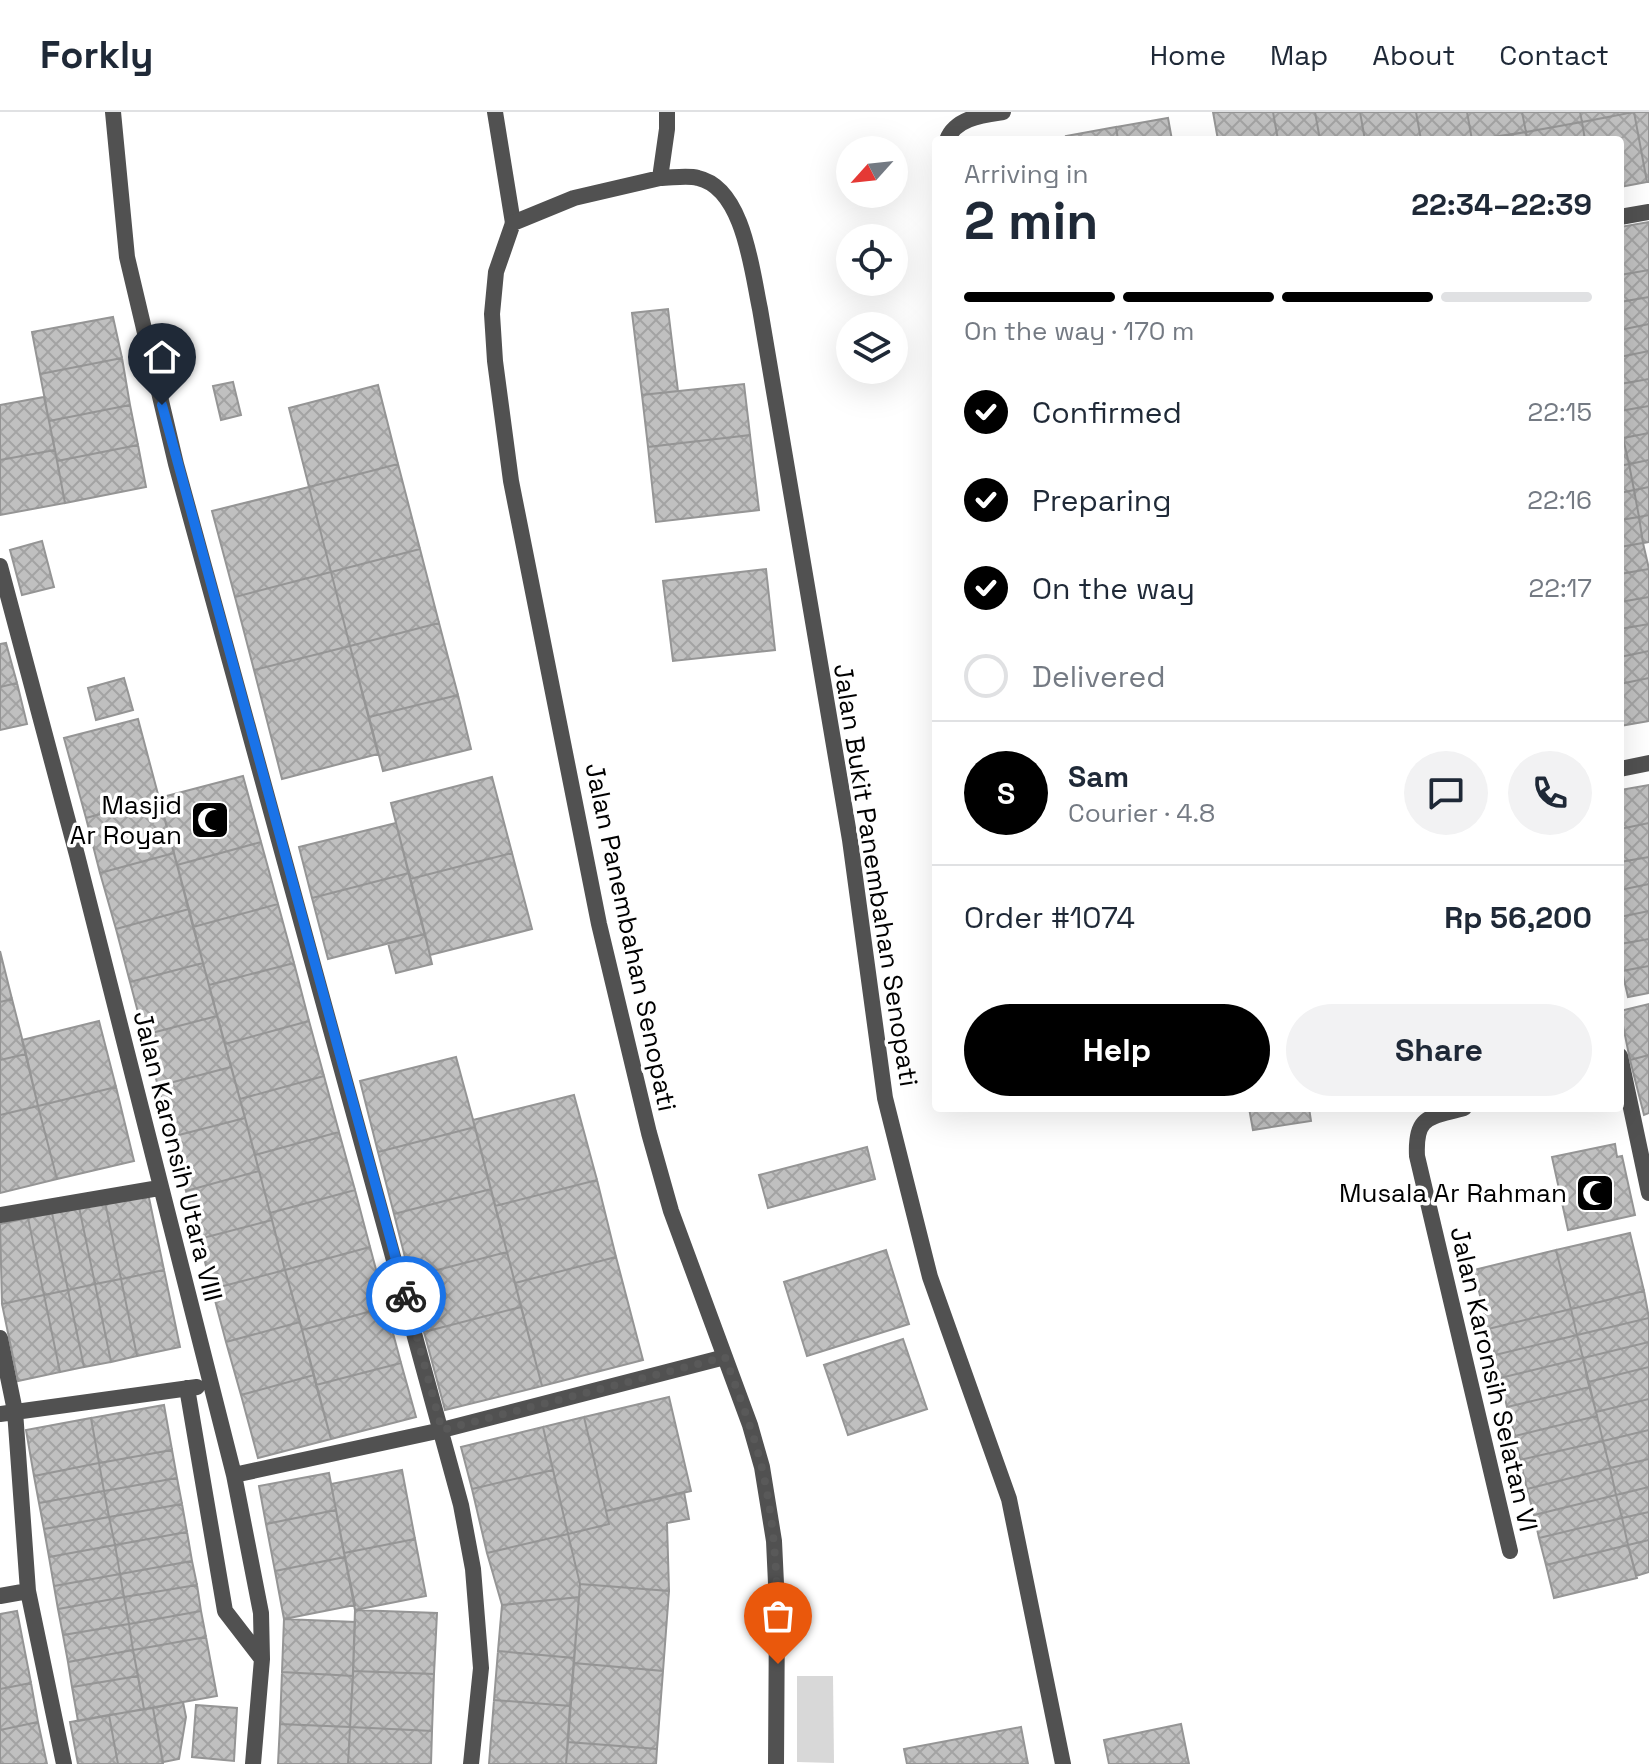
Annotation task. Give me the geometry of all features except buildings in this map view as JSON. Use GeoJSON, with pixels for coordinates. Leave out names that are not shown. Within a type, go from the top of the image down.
{"type":"FeatureCollection","features":[{"type":"Feature","properties":{"kind":"street"},"geometry":{"type":"LineString","coordinates":[[113,112],[127,257],[176,464],[461,1505],[473,1569],[481,1668],[471,1764]]}},
{"type":"Feature","properties":{"kind":"street","name":"Jalan Panembahan Senopati"},"geometry":{"type":"LineString","coordinates":[[495,112],[513,223],[496,272],[492,314],[511,481],[599,924],[649,1133],[671,1211],[762,1467],[774,1541],[778,1619],[776,1764]]}},
{"type":"Feature","properties":{"kind":"street"},"geometry":{"type":"LineString","coordinates":[[513,223],[574,198],[660,178],[667,112]]}},
{"type":"Feature","properties":{"kind":"street"},"geometry":{"type":"LineString","coordinates":[[948,136],[970,118],[1003,112]]}},
{"type":"Feature","properties":{"kind":"street","name":"Jalan Bukit Panembahan Senopati"},"geometry":{"type":"LineString","coordinates":[[660,178],[698,177],[712,183],[724,194],[741,227],[760,309],[850,840],[885,1098],[930,1277],[1009,1499],[1063,1764]]}},
{"type":"Feature","properties":{"kind":"street"},"geometry":{"type":"LineString","coordinates":[[1624,216],[1649,212]]}},
{"type":"Feature","properties":{"kind":"street","name":"Jalan Karonsih Utara VIII"},"geometry":{"type":"LineString","coordinates":[[0,566],[77,855],[234,1475],[261,1613],[262,1659],[253,1764]]}},
{"type":"Feature","properties":{"kind":"street"},"geometry":{"type":"LineString","coordinates":[[1624,768],[1649,763]]}},
{"type":"Feature","properties":{"kind":"street"},"geometry":{"type":"LineString","coordinates":[[1624,1088],[1649,1193]]}},
{"type":"Feature","properties":{"kind":"street","name":"Jalan Karonsih Selatan VI"},"geometry":{"type":"LineString","coordinates":[[1451,1112],[1422,1123],[1416,1136],[1417,1156],[1510,1551]]}},
{"type":"Feature","properties":{"kind":"street"},"geometry":{"type":"LineString","coordinates":[[0,1215],[159,1188]]}},
{"type":"Feature","properties":{"kind":"street"},"geometry":{"type":"LineString","coordinates":[[0,1338],[28,1591],[64,1764]]}},
{"type":"Feature","properties":{"kind":"street"},"geometry":{"type":"LineString","coordinates":[[234,1475],[442,1430],[725,1357]]}},
{"type":"Feature","properties":{"kind":"street"},"geometry":{"type":"LineString","coordinates":[[7,1412],[213,1384]]}},
{"type":"Feature","properties":{"kind":"street"},"geometry":{"type":"LineString","coordinates":[[187,1388],[225,1611],[262,1659]]}},
{"type":"Feature","properties":{"kind":"street"},"geometry":{"type":"LineString","coordinates":[[0,1596],[28,1591]]}},
{"type":"Feature","properties":{"kind":"shaded area"},"geometry":{"type":"Polygon","coordinates":[[[797,1676],[833,1676],[834,1763],[797,1762],[797,1676]]]}},
{"type":"Feature","properties":{"kind":"way so far"},"geometry":{"type":"LineString","coordinates":[[406,1296],[442,1430],[725,1357],[750,1425],[770,1506],[778,1664]]}},
{"type":"Feature","properties":{"kind":"place","name":"Masjid Ar Royan"},"geometry":{"type":"Point","coordinates":[210,820]}},
{"type":"Feature","properties":{"kind":"place","name":"Musala Ar Rahman"},"geometry":{"type":"Point","coordinates":[1595,1193]}},
{"type":"Feature","properties":{"kind":"route"},"geometry":{"type":"LineString","coordinates":[[162,405],[406,1296]]}}]}
